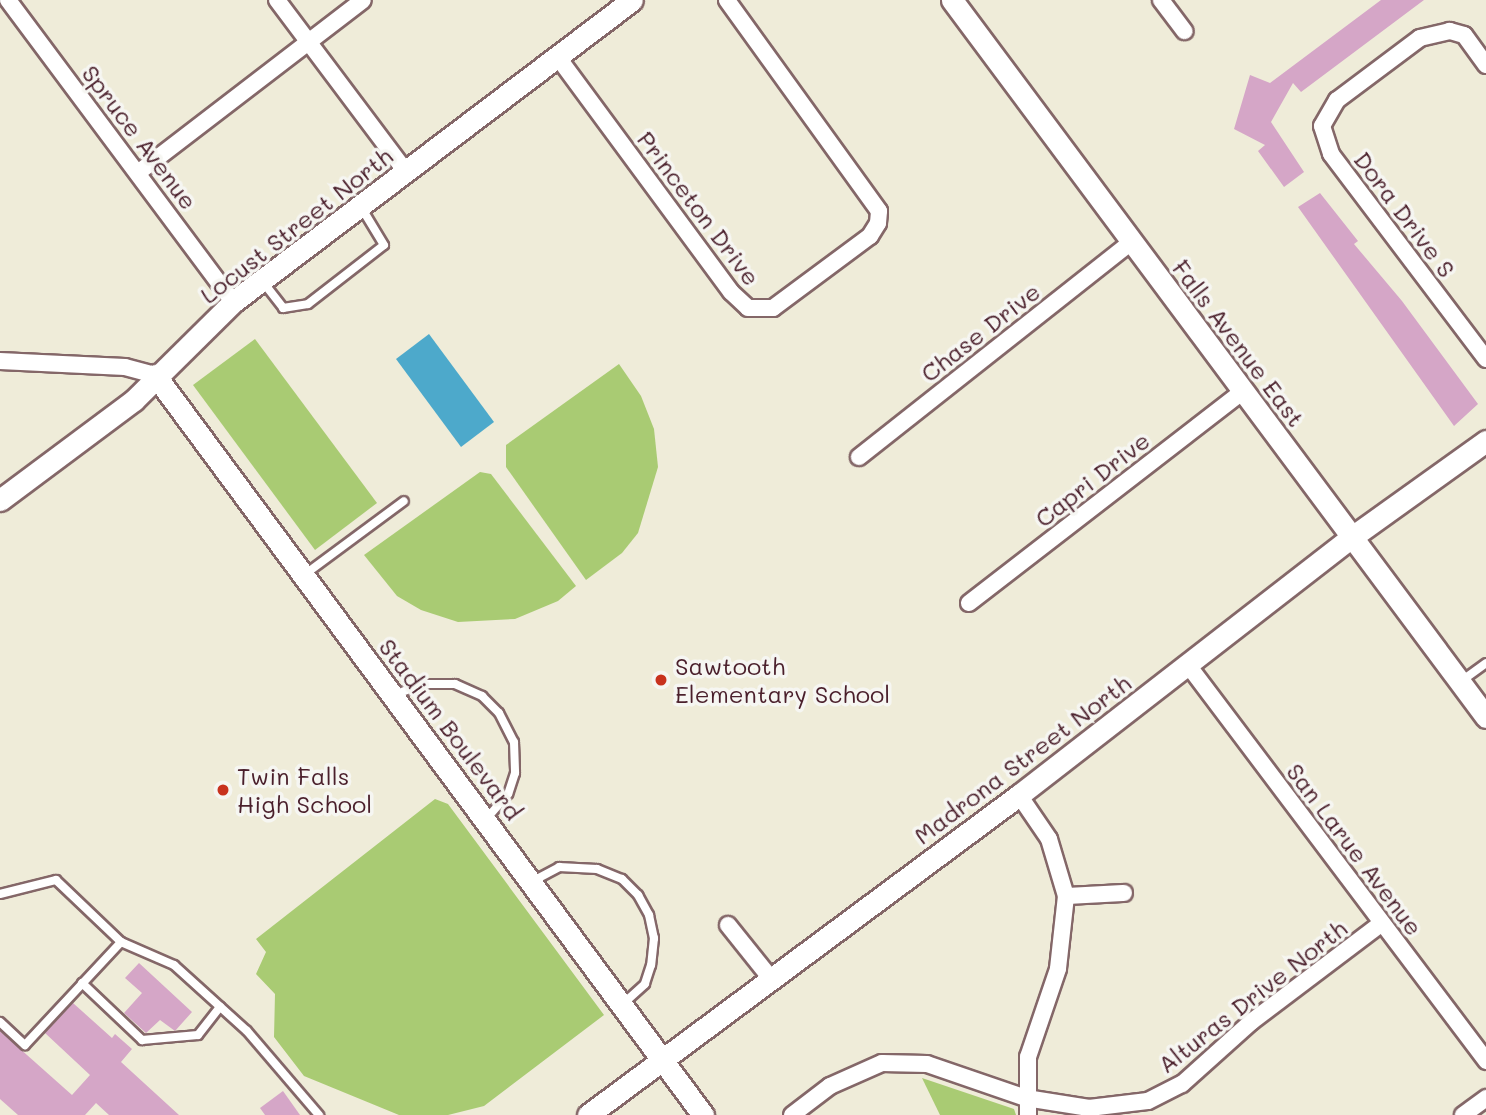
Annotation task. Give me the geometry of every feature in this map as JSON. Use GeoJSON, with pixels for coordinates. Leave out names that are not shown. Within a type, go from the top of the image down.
{"type":"FeatureCollection","features":[{"type":"Feature","properties":{"kind":"street","name":"Spruce Avenue"},"geometry":{"type":"LineString","coordinates":[[8,0],[139,172],[233,302]]}},
{"type":"Feature","properties":{"kind":"street"},"geometry":{"type":"LineString","coordinates":[[277,0],[407,173]]}},
{"type":"Feature","properties":{"kind":"street"},"geometry":{"type":"LineString","coordinates":[[139,172],[363,0]]}},
{"type":"Feature","properties":{"kind":"street","name":"Locust Street North"},"geometry":{"type":"LineString","coordinates":[[0,500],[134,400],[155,375],[233,302],[263,282],[632,0]]}},
{"type":"Feature","properties":{"kind":"street","name":"Princeton Drive"},"geometry":{"type":"LineString","coordinates":[[557,56],[731,292],[748,308],[773,307],[870,236],[878,223],[879,211],[727,0]]}},
{"type":"Feature","properties":{"kind":"street","name":"Falls Avenue East"},"geometry":{"type":"LineString","coordinates":[[952,0],[1130,243],[1486,717]]}},
{"type":"Feature","properties":{"kind":"street"},"geometry":{"type":"LineString","coordinates":[[1161,0],[1184,31]]}},
{"type":"Feature","properties":{"kind":"street","name":"Dora Drive S"},"geometry":{"type":"LineString","coordinates":[[1486,65],[1464,35],[1450,31],[1420,38],[1380,65],[1337,100],[1322,126],[1331,154],[1486,359]]}},
{"type":"Feature","properties":{"kind":"street","name":"Chase Drive"},"geometry":{"type":"LineString","coordinates":[[859,457],[1130,243]]}},
{"type":"Feature","properties":{"kind":"street"},"geometry":{"type":"LineString","coordinates":[[0,361],[125,367],[155,375]]}},
{"type":"Feature","properties":{"kind":"street","name":"Stadium Boulevard"},"geometry":{"type":"LineString","coordinates":[[155,375],[664,1057],[703,1115]]}},
{"type":"Feature","properties":{"kind":"street","name":"Capri Drive"},"geometry":{"type":"LineString","coordinates":[[969,603],[1243,391]]}},
{"type":"Feature","properties":{"kind":"street","name":"Madrona Street North"},"geometry":{"type":"LineString","coordinates":[[588,1115],[1019,796],[1352,537],[1486,441]]}},
{"type":"Feature","properties":{"kind":"street","name":"San Larue Avenue"},"geometry":{"type":"LineString","coordinates":[[1188,665],[1486,1061]]}},
{"type":"Feature","properties":{"kind":"street"},"geometry":{"type":"LineString","coordinates":[[1019,796],[1049,839],[1066,897],[1065,935],[1058,969],[1032,1035],[1026,1098],[1028,1115]]}},
{"type":"Feature","properties":{"kind":"street"},"geometry":{"type":"LineString","coordinates":[[1066,897],[1124,893]]}},
{"type":"Feature","properties":{"kind":"street","name":"Alturas Drive North"},"geometry":{"type":"LineString","coordinates":[[792,1115],[830,1086],[882,1063],[926,1064],[1026,1098],[1089,1108],[1148,1101],[1182,1084],[1251,1022],[1382,923]]}},
{"type":"Feature","properties":{"kind":"street"},"geometry":{"type":"LineString","coordinates":[[729,925],[772,980]]}},
{"type":"Feature","properties":{"kind":"street"},"geometry":{"type":"LineString","coordinates":[[1463,1115],[1486,1098]]}},
{"type":"Feature","properties":{"kind":"lane"},"geometry":{"type":"LineString","coordinates":[[263,282],[283,308],[307,304],[384,245],[360,207]]}},
{"type":"Feature","properties":{"kind":"lane"},"geometry":{"type":"LineString","coordinates":[[304,575],[404,501]]}},
{"type":"Feature","properties":{"kind":"lane"},"geometry":{"type":"LineString","coordinates":[[1460,682],[1486,663]]}},
{"type":"Feature","properties":{"kind":"lane"},"geometry":{"type":"LineString","coordinates":[[394,695],[422,684],[455,684],[482,696],[499,713],[513,742],[515,773],[508,794],[486,819]]}},
{"type":"Feature","properties":{"kind":"lane"},"geometry":{"type":"LineString","coordinates":[[533,881],[559,867],[597,869],[622,879],[638,895],[649,915],[654,938],[645,984],[624,1003]]}},
{"type":"Feature","properties":{"kind":"lane"},"geometry":{"type":"LineString","coordinates":[[0,894],[56,880],[121,943],[174,965],[247,1031],[319,1115]]}},
{"type":"Feature","properties":{"kind":"lane"},"geometry":{"type":"LineString","coordinates":[[0,1021],[25,1045],[121,943]]}},
{"type":"Feature","properties":{"kind":"lane"},"geometry":{"type":"LineString","coordinates":[[82,984],[142,1041],[198,1035],[220,1007]]}},
{"type":"Feature","properties":{"kind":"green space"},"geometry":{"type":"Polygon","coordinates":[[[255,339],[377,503],[315,550],[193,385],[255,339]]]}},
{"type":"Feature","properties":{"kind":"green space"},"geometry":{"type":"Polygon","coordinates":[[[619,364],[641,396],[654,429],[658,467],[638,533],[622,553],[586,580],[506,467],[506,445],[619,364]]]}},
{"type":"Feature","properties":{"kind":"green space"},"geometry":{"type":"Polygon","coordinates":[[[480,472],[491,474],[576,586],[558,601],[515,619],[458,622],[421,610],[397,596],[364,555],[480,472]]]}},
{"type":"Feature","properties":{"kind":"green space"},"geometry":{"type":"Polygon","coordinates":[[[435,799],[448,804],[604,1015],[484,1106],[448,1115],[399,1115],[304,1076],[274,1037],[275,994],[256,974],[266,952],[256,939],[435,799]]]}},
{"type":"Feature","properties":{"kind":"green space"},"geometry":{"type":"Polygon","coordinates":[[[922,1078],[1014,1109],[1016,1115],[940,1115],[922,1078]]]}},
{"type":"Feature","properties":{"kind":"water"},"geometry":{"type":"Polygon","coordinates":[[[429,334],[494,422],[461,447],[396,359],[429,334]]]}},
{"type":"Feature","properties":{"kind":"building"},"geometry":{"type":"Polygon","coordinates":[[[1381,0],[1424,0],[1301,92],[1293,83],[1271,122],[1304,172],[1284,187],[1258,151],[1265,145],[1234,129],[1250,75],[1270,83],[1381,0]]]}},
{"type":"Feature","properties":{"kind":"building"},"geometry":{"type":"Polygon","coordinates":[[[1320,193],[1358,241],[1354,244],[1402,301],[1478,404],[1454,426],[1298,207],[1320,193]]]}},
{"type":"Feature","properties":{"kind":"building"},"geometry":{"type":"Polygon","coordinates":[[[139,963],[192,1012],[175,1031],[160,1020],[146,1033],[124,1013],[142,993],[125,978],[139,963]]]}},
{"type":"Feature","properties":{"kind":"building"},"geometry":{"type":"Polygon","coordinates":[[[73,1003],[112,1038],[115,1034],[132,1049],[121,1062],[179,1115],[109,1115],[96,1103],[85,1115],[18,1115],[0,1099],[0,1031],[72,1095],[90,1075],[45,1033],[73,1003]]]}},
{"type":"Feature","properties":{"kind":"building"},"geometry":{"type":"Polygon","coordinates":[[[283,1091],[300,1115],[265,1115],[260,1108],[283,1091]]]}},
{"type":"Feature","properties":{"kind":"place","name":"Sawtooth Elementary School"},"geometry":{"type":"Point","coordinates":[661,680]}},
{"type":"Feature","properties":{"kind":"place","name":"Twin Falls High School"},"geometry":{"type":"Point","coordinates":[223,790]}}]}
